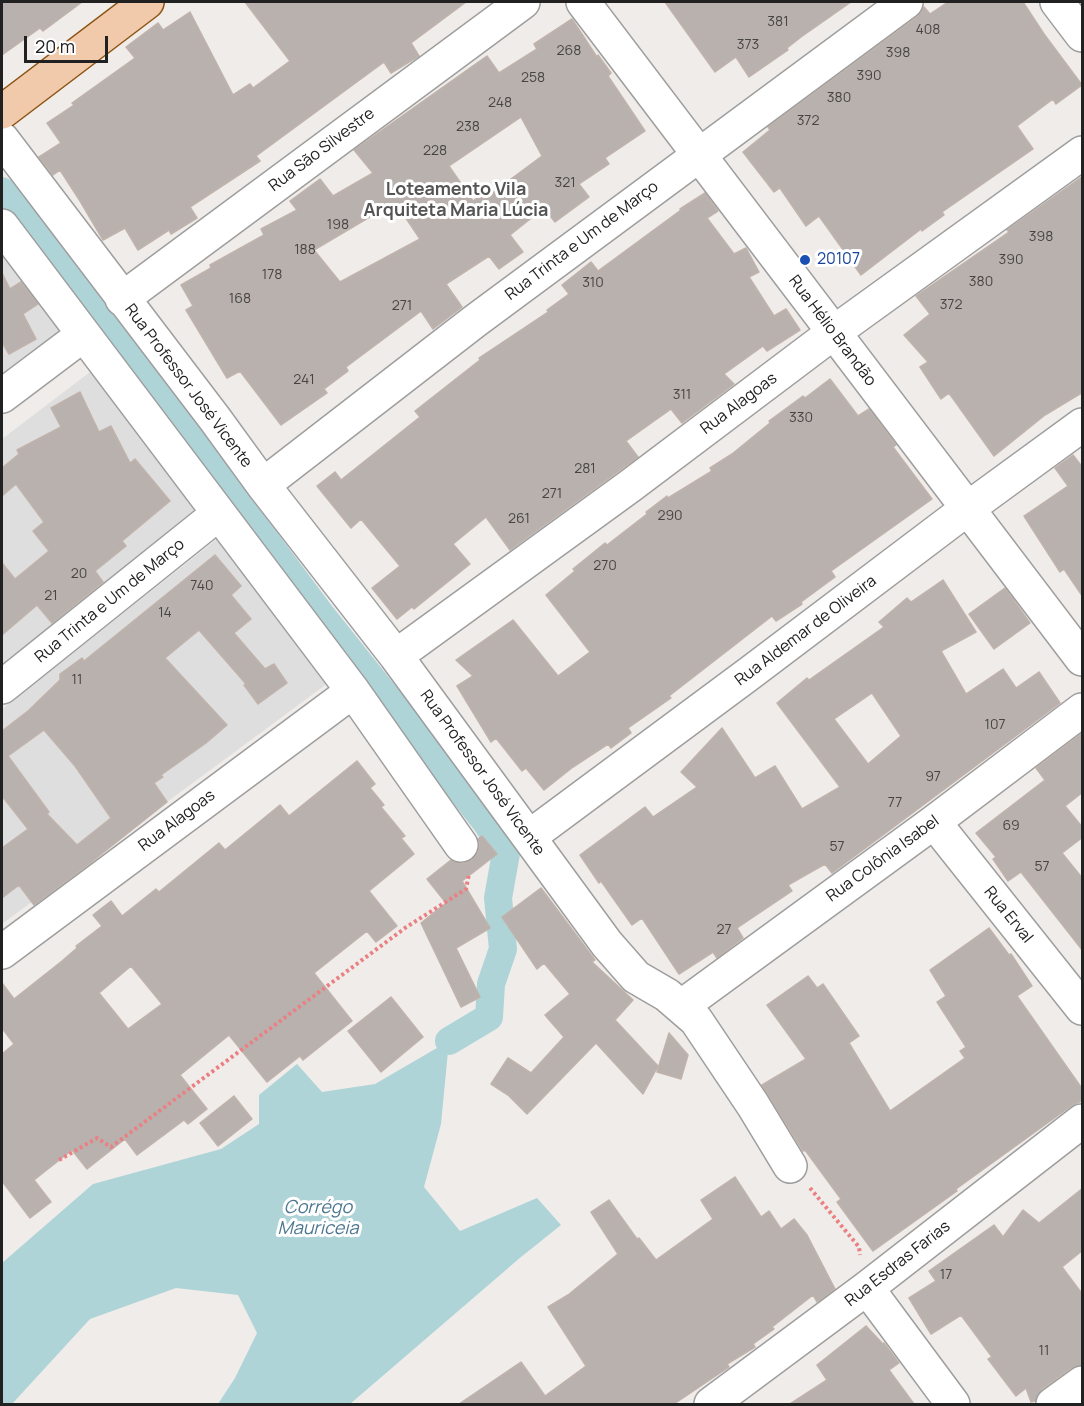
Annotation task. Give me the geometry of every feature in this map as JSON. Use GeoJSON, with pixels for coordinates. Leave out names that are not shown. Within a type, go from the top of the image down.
{"type":"FeatureCollection","features":[{"type":"Feature","properties":{"kind":"main road"},"geometry":{"type":"LineString","coordinates":[[2,112],[147,2]]}},
{"type":"Feature","properties":{"kind":"street","name":"Rua São Silvestre"},"geometry":{"type":"LineString","coordinates":[[122,299],[523,2]]}},
{"type":"Feature","properties":{"kind":"street","name":"Rua Hélio Brandão"},"geometry":{"type":"LineString","coordinates":[[584,2],[833,333],[1083,659]]}},
{"type":"Feature","properties":{"kind":"street","name":"Rua Trinta e Um de Março"},"geometry":{"type":"LineString","coordinates":[[262,485],[465,328],[906,2]]}},
{"type":"Feature","properties":{"kind":"street"},"geometry":{"type":"LineString","coordinates":[[1057,2],[1083,35]]}},
{"type":"Feature","properties":{"kind":"street","name":"Rua Professor José Vicente"},"geometry":{"type":"LineString","coordinates":[[2,139],[215,418],[262,485],[396,656],[587,919],[636,977],[651,988],[668,995],[696,1020],[790,1166]]}},
{"type":"Feature","properties":{"kind":"street","name":"Rua Alagoas"},"geometry":{"type":"LineString","coordinates":[[396,656],[630,486],[833,333],[1083,153]]}},
{"type":"Feature","properties":{"kind":"street"},"geometry":{"type":"LineString","coordinates":[[2,226],[82,335],[353,691],[461,845]]}},
{"type":"Feature","properties":{"kind":"street"},"geometry":{"type":"LineString","coordinates":[[2,396],[82,335]]}},
{"type":"Feature","properties":{"kind":"street","name":"Rua Aldemar de Oliveira"},"geometry":{"type":"LineString","coordinates":[[529,837],[967,508],[1083,425]]}},
{"type":"Feature","properties":{"kind":"street","name":"Rua Trinta e Um de Março"},"geometry":{"type":"LineString","coordinates":[[2,687],[218,514]]}},
{"type":"Feature","properties":{"kind":"street","name":"Rua Alagoas"},"geometry":{"type":"LineString","coordinates":[[2,952],[353,691]]}},
{"type":"Feature","properties":{"kind":"street","name":"Rua Colônia Isabel"},"geometry":{"type":"LineString","coordinates":[[682,1006],[1083,710]]}},
{"type":"Feature","properties":{"kind":"street","name":"Rua Erval"},"geometry":{"type":"LineString","coordinates":[[934,822],[1083,1008]]}},
{"type":"Feature","properties":{"kind":"street","name":"Rua Esdras Farias"},"geometry":{"type":"LineString","coordinates":[[711,1404],[867,1288],[1083,1121]]}},
{"type":"Feature","properties":{"kind":"street"},"geometry":{"type":"LineString","coordinates":[[867,1288],[952,1404]]}},
{"type":"Feature","properties":{"kind":"street"},"geometry":{"type":"LineString","coordinates":[[1053,1404],[1083,1383]]}},
{"type":"Feature","properties":{"kind":"path"},"geometry":{"type":"LineString","coordinates":[[59,1160],[97,1138],[111,1147],[405,928],[466,889],[470,871],[461,845]]}},
{"type":"Feature","properties":{"kind":"path"},"geometry":{"type":"LineString","coordinates":[[790,1166],[824,1203],[859,1247],[867,1288]]}},
{"type":"Feature","properties":{"kind":"shaded area"},"geometry":{"type":"Polygon","coordinates":[[[2,245],[69,335],[2,386],[2,245]]]}},
{"type":"Feature","properties":{"kind":"shaded area"},"geometry":{"type":"Polygon","coordinates":[[[90,372],[198,515],[2,663],[2,439],[90,372]]]}},
{"type":"Feature","properties":{"kind":"shaded area"},"geometry":{"type":"Polygon","coordinates":[[[217,539],[328,683],[2,924],[2,709],[217,539]]]}},
{"type":"Feature","properties":{"kind":"water","name":"Corrégo Mauriceia"},"geometry":{"type":"Polygon","coordinates":[[[449,1041],[441,1124],[424,1187],[460,1231],[537,1198],[561,1225],[350,1404],[218,1404],[235,1378],[257,1333],[238,1295],[176,1288],[90,1319],[12,1404],[2,1404],[2,1263],[93,1184],[221,1149],[259,1124],[259,1095],[297,1064],[322,1092],[375,1084],[449,1041]]]}},
{"type":"Feature","properties":{"kind":"building"},"geometry":{"type":"Polygon","coordinates":[[[2,2],[82,2],[43,31],[40,28],[2,55],[2,2]]]}},
{"type":"Feature","properties":{"kind":"building"},"geometry":{"type":"Polygon","coordinates":[[[245,2],[466,2],[411,43],[419,56],[391,73],[384,62],[256,156],[260,161],[190,207],[197,218],[171,234],[169,230],[138,250],[125,228],[103,240],[60,170],[53,175],[39,157],[61,143],[47,123],[135,58],[126,47],[158,23],[163,30],[190,12],[233,95],[250,84],[253,88],[290,61],[245,2]]]}},
{"type":"Feature","properties":{"kind":"building"},"geometry":{"type":"Polygon","coordinates":[[[665,2],[851,2],[749,77],[736,57],[715,72],[665,2]]]}},
{"type":"Feature","properties":{"kind":"building"},"geometry":{"type":"Polygon","coordinates":[[[948,2],[1023,2],[1082,85],[1056,104],[1053,99],[1017,126],[1033,149],[942,212],[944,215],[922,231],[921,229],[861,275],[819,216],[806,226],[780,188],[774,192],[743,152],[770,130],[768,127],[917,17],[924,7],[930,14],[948,2]]]}},
{"type":"Feature","properties":{"kind":"building"},"geometry":{"type":"Polygon","coordinates":[[[572,19],[597,57],[598,55],[611,73],[608,76],[645,131],[605,158],[609,164],[579,184],[589,197],[555,222],[544,208],[510,235],[523,252],[499,269],[489,256],[446,284],[462,307],[433,329],[421,311],[346,367],[348,371],[324,389],[327,393],[281,425],[240,371],[227,378],[186,310],[193,306],[181,285],[211,268],[210,265],[264,235],[261,229],[297,210],[290,201],[320,179],[333,196],[373,173],[354,150],[487,56],[499,73],[537,49],[534,44],[572,19]],[[521,117],[449,166],[473,201],[481,195],[484,199],[542,156],[521,117]],[[395,202],[314,250],[340,282],[420,239],[395,202]]]}},
{"type":"Feature","properties":{"kind":"building"},"geometry":{"type":"Polygon","coordinates":[[[1083,176],[1083,392],[1045,415],[994,456],[949,393],[941,399],[920,367],[928,362],[904,335],[930,314],[916,296],[1009,232],[1007,230],[1083,176]]]}},
{"type":"Feature","properties":{"kind":"building"},"geometry":{"type":"Polygon","coordinates":[[[705,193],[718,211],[707,218],[734,254],[746,248],[759,272],[749,277],[774,316],[786,309],[800,330],[767,351],[763,346],[724,374],[734,384],[682,423],[671,409],[626,441],[638,457],[510,550],[486,517],[453,544],[470,564],[414,609],[412,607],[397,619],[372,588],[400,566],[361,519],[351,528],[317,486],[335,472],[341,480],[420,417],[415,411],[480,360],[479,358],[548,312],[547,310],[569,294],[562,285],[591,262],[598,271],[705,193]]]}},
{"type":"Feature","properties":{"kind":"building"},"geometry":{"type":"Polygon","coordinates":[[[2,273],[10,289],[21,282],[38,304],[23,314],[36,339],[9,354],[2,342],[2,273]]]}},
{"type":"Feature","properties":{"kind":"building"},"geometry":{"type":"Polygon","coordinates":[[[830,379],[858,416],[869,409],[896,445],[893,447],[932,499],[831,571],[835,577],[801,602],[802,604],[776,621],[772,616],[669,696],[671,698],[628,728],[631,733],[611,748],[608,744],[544,790],[526,768],[522,771],[496,738],[491,742],[457,686],[473,676],[456,660],[513,620],[558,676],[590,652],[546,595],[605,543],[607,545],[667,496],[668,498],[712,471],[710,468],[732,454],[770,423],[769,421],[830,379]]]}},
{"type":"Feature","properties":{"kind":"building"},"geometry":{"type":"Polygon","coordinates":[[[80,392],[99,432],[111,426],[130,463],[135,459],[170,501],[122,541],[126,546],[95,571],[103,582],[52,623],[37,605],[2,635],[2,563],[15,579],[49,551],[33,531],[44,522],[16,484],[2,496],[2,468],[19,454],[17,450],[61,427],[51,408],[80,392]]]}},
{"type":"Feature","properties":{"kind":"building"},"geometry":{"type":"Polygon","coordinates":[[[1073,455],[1083,468],[1083,597],[1064,569],[1060,572],[1024,516],[1068,486],[1055,468],[1073,455]]]}},
{"type":"Feature","properties":{"kind":"building"},"geometry":{"type":"Polygon","coordinates":[[[215,555],[241,586],[231,595],[251,619],[234,633],[265,669],[274,664],[287,683],[258,704],[244,685],[246,684],[199,630],[165,658],[227,725],[161,775],[163,777],[154,783],[167,802],[89,864],[34,905],[19,885],[2,898],[2,848],[28,829],[2,796],[2,731],[28,711],[60,680],[60,674],[82,658],[84,661],[215,555]],[[44,730],[8,756],[49,812],[47,814],[77,845],[111,818],[75,766],[44,730]]]}},
{"type":"Feature","properties":{"kind":"building"},"geometry":{"type":"Polygon","coordinates":[[[943,580],[976,632],[941,651],[966,694],[1003,669],[1016,688],[1039,672],[1060,703],[832,873],[825,864],[788,885],[792,891],[737,928],[743,938],[717,958],[713,952],[679,974],[642,918],[632,925],[580,855],[645,807],[653,817],[697,787],[681,772],[722,728],[755,778],[775,766],[802,809],[840,787],[777,703],[807,678],[809,680],[884,627],[879,622],[907,598],[911,602],[943,580]],[[872,693],[834,719],[868,764],[901,736],[872,693]]]}},
{"type":"Feature","properties":{"kind":"building"},"geometry":{"type":"Polygon","coordinates":[[[1005,588],[1030,623],[994,649],[969,614],[1005,588]]]}},
{"type":"Feature","properties":{"kind":"building"},"geometry":{"type":"Polygon","coordinates":[[[1081,734],[1083,792],[1065,806],[1083,828],[1083,837],[1062,853],[1083,879],[1083,951],[1021,872],[1008,881],[993,859],[996,857],[976,833],[1045,780],[1036,768],[1081,734]]]}},
{"type":"Feature","properties":{"kind":"building"},"geometry":{"type":"Polygon","coordinates":[[[357,761],[375,784],[370,788],[384,805],[381,807],[405,836],[401,838],[414,854],[369,891],[397,926],[376,942],[367,931],[314,973],[352,1021],[303,1060],[300,1056],[267,1082],[229,1035],[180,1075],[207,1109],[188,1124],[184,1120],[137,1155],[125,1139],[87,1169],[72,1150],[34,1180],[51,1202],[30,1218],[2,1181],[2,1054],[14,1044],[2,1028],[2,983],[14,999],[102,926],[93,915],[111,901],[122,916],[156,889],[159,892],[219,843],[225,850],[280,805],[289,816],[357,761]],[[131,966],[99,993],[128,1029],[162,1004],[131,966]]]}},
{"type":"Feature","properties":{"kind":"building"},"geometry":{"type":"Polygon","coordinates":[[[482,836],[497,854],[462,881],[490,928],[456,948],[480,997],[461,1007],[421,923],[446,903],[427,879],[451,860],[462,864],[472,860],[478,852],[480,844],[478,839],[482,836]]]}},
{"type":"Feature","properties":{"kind":"building"},"geometry":{"type":"Polygon","coordinates":[[[541,888],[595,960],[592,962],[633,1000],[615,1020],[658,1066],[643,1094],[596,1043],[527,1114],[508,1095],[491,1084],[508,1058],[531,1073],[564,1037],[545,1015],[570,994],[544,963],[537,969],[502,917],[541,888]]]}},
{"type":"Feature","properties":{"kind":"building"},"geometry":{"type":"Polygon","coordinates":[[[989,928],[1009,955],[1011,954],[1032,986],[1017,996],[1083,1090],[1083,1100],[1071,1106],[873,1251],[837,1202],[841,1199],[805,1150],[803,1151],[762,1085],[806,1059],[767,1005],[808,976],[817,988],[823,984],[859,1036],[849,1043],[890,1111],[965,1058],[960,1051],[966,1047],[937,1002],[946,996],[930,970],[989,928]]]}},
{"type":"Feature","properties":{"kind":"building"},"geometry":{"type":"Polygon","coordinates":[[[391,997],[423,1037],[381,1072],[348,1031],[391,997]]]}},
{"type":"Feature","properties":{"kind":"building"},"geometry":{"type":"Polygon","coordinates":[[[669,1033],[688,1055],[681,1079],[657,1072],[669,1033]]]}},
{"type":"Feature","properties":{"kind":"building"},"geometry":{"type":"Polygon","coordinates":[[[234,1096],[252,1119],[218,1146],[200,1123],[234,1096]]]}},
{"type":"Feature","properties":{"kind":"building"},"geometry":{"type":"Polygon","coordinates":[[[735,1177],[761,1217],[769,1211],[781,1229],[794,1219],[807,1235],[835,1289],[817,1302],[813,1295],[753,1344],[755,1347],[727,1364],[729,1367],[674,1404],[459,1404],[521,1362],[545,1396],[586,1366],[548,1307],[568,1295],[618,1254],[591,1212],[609,1200],[637,1239],[639,1238],[656,1260],[713,1219],[701,1200],[735,1177]]]}},
{"type":"Feature","properties":{"kind":"building"},"geometry":{"type":"Polygon","coordinates":[[[1083,1188],[1083,1250],[1062,1267],[1083,1295],[1083,1365],[1071,1368],[1042,1389],[1035,1401],[1031,1402],[1026,1388],[1016,1396],[988,1359],[992,1357],[961,1315],[931,1334],[909,1298],[936,1281],[929,1271],[994,1225],[1003,1237],[1023,1210],[1039,1223],[1083,1188]]]}},
{"type":"Feature","properties":{"kind":"building"},"geometry":{"type":"Polygon","coordinates":[[[866,1326],[884,1343],[899,1363],[889,1370],[914,1404],[790,1404],[827,1380],[817,1365],[866,1326]]]}},
{"type":"Feature","properties":{"kind":"waterway"},"geometry":{"type":"LineString","coordinates":[[2,191],[322,616],[486,822],[506,853],[498,898],[503,949],[491,984],[489,1017],[449,1041]]}},
{"type":"Feature","properties":{"kind":"place","name":"20107"},"geometry":{"type":"Point","coordinates":[805,260]}},
{"type":"Feature","properties":{"kind":"district","name":"Loteamento Vila Arquiteta Maria Lúcia"},"geometry":{"type":"Point","coordinates":[456,200]}}]}
